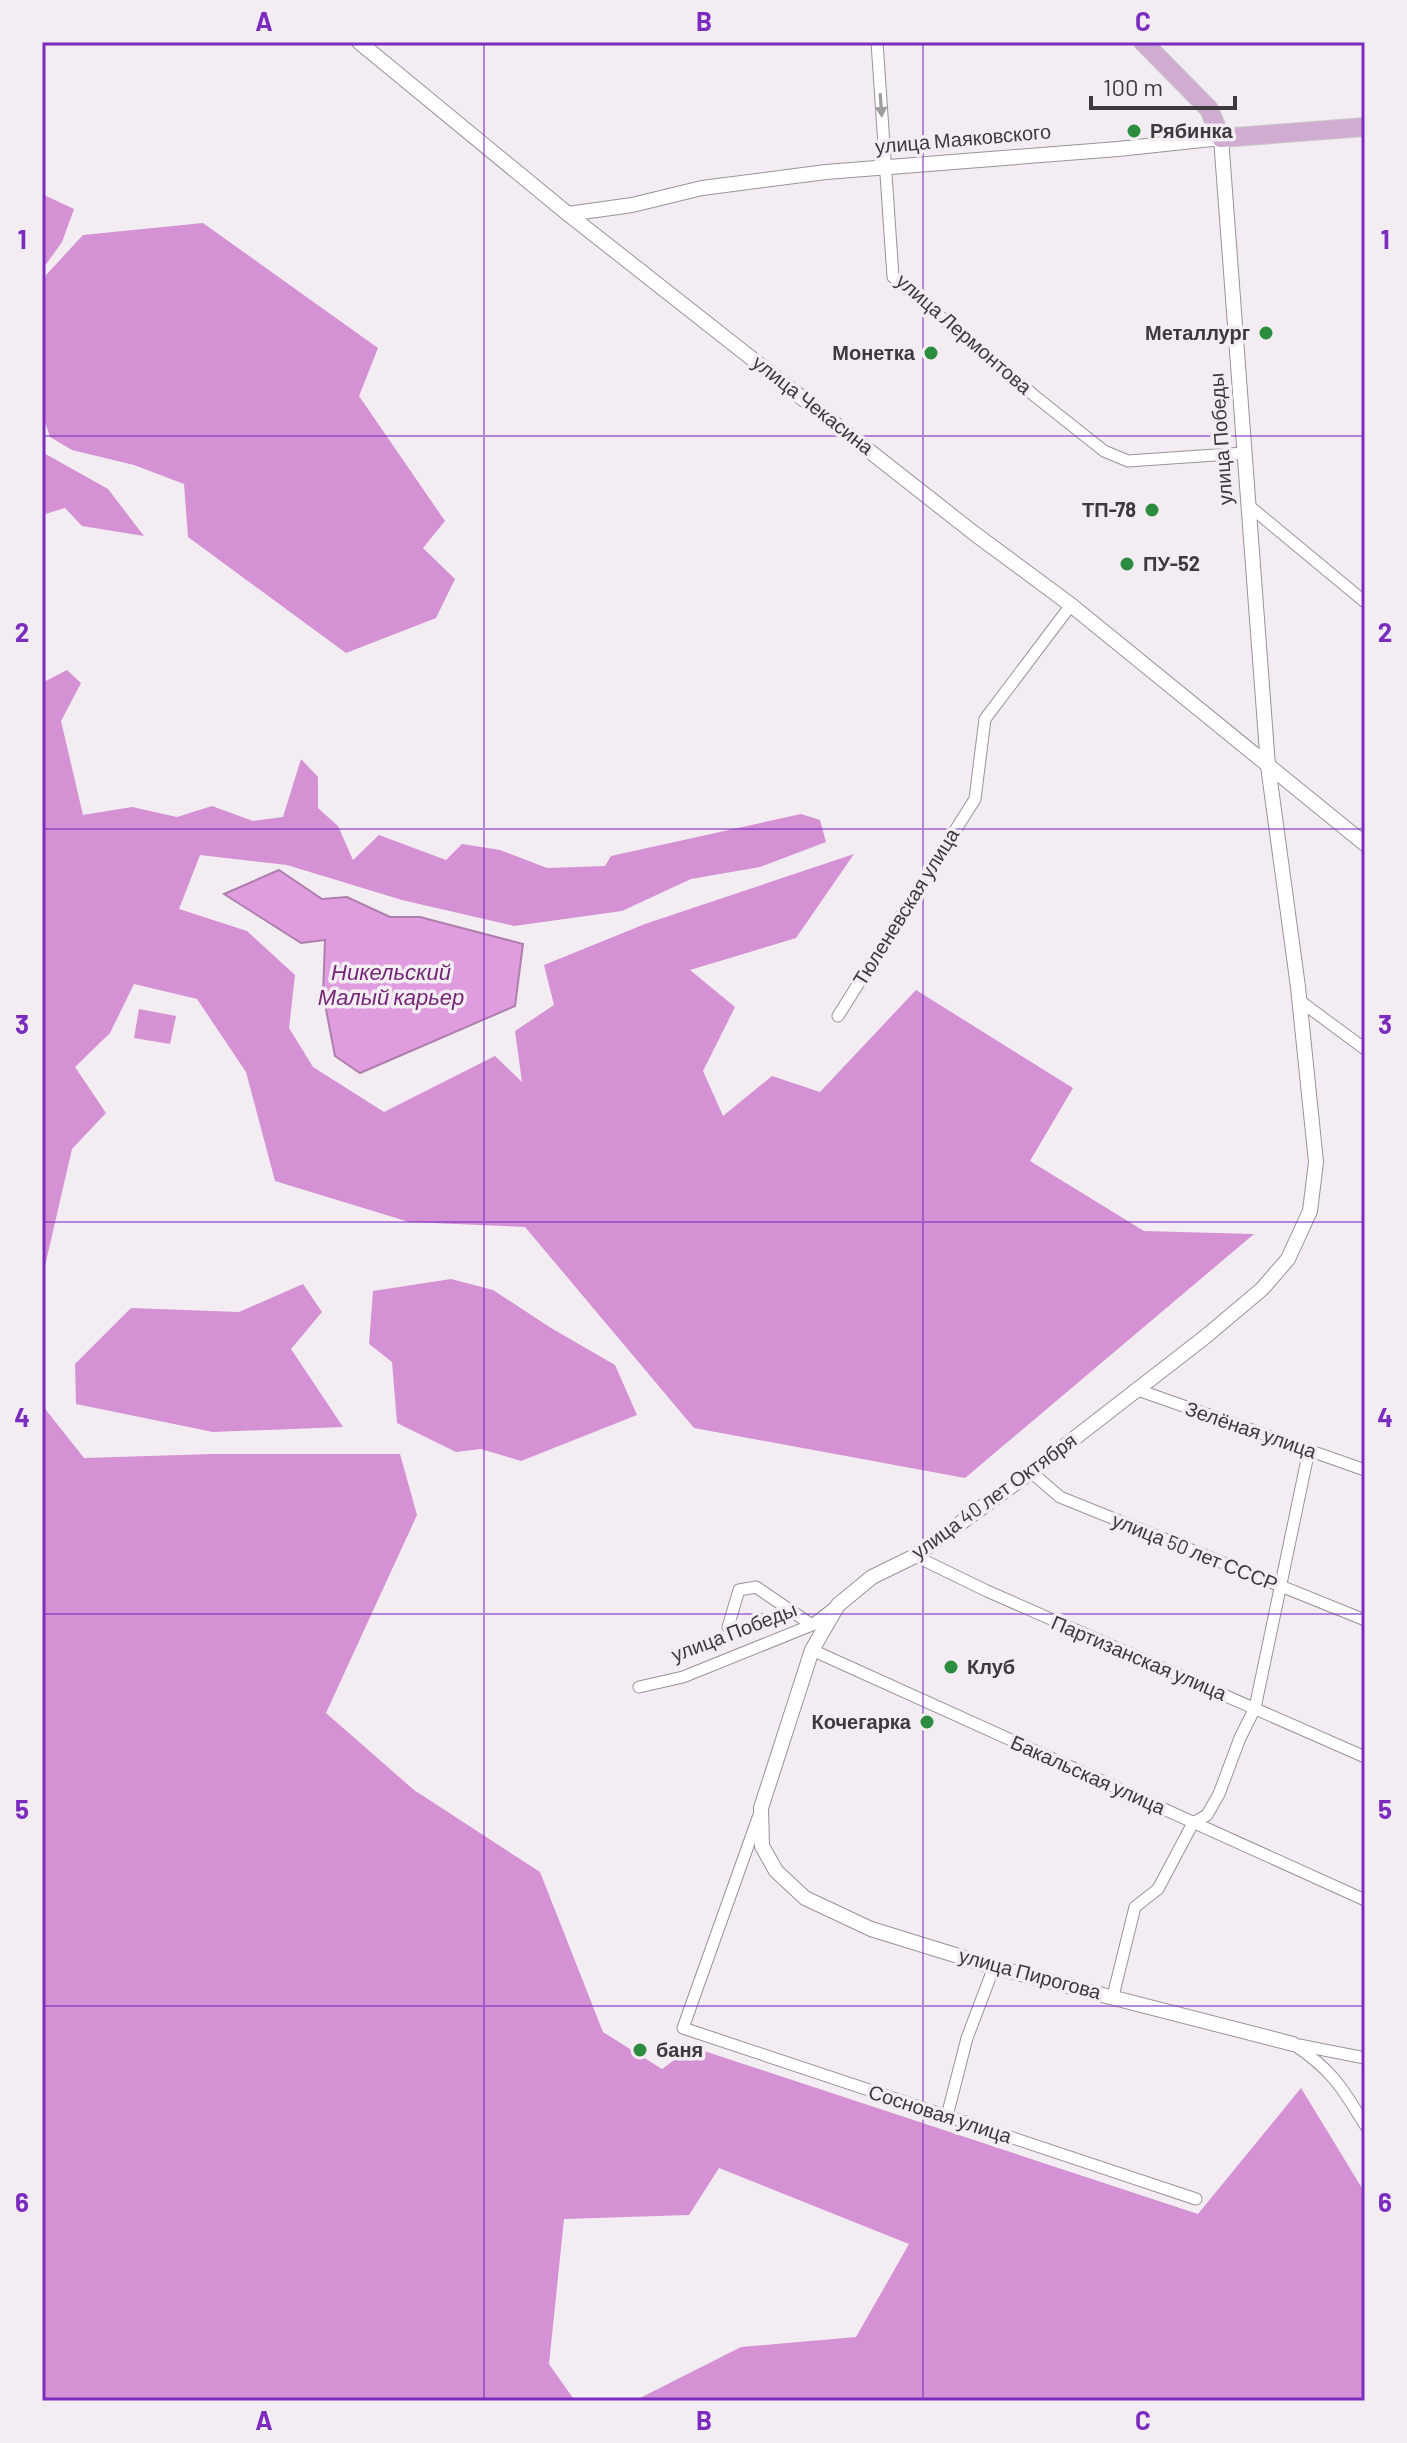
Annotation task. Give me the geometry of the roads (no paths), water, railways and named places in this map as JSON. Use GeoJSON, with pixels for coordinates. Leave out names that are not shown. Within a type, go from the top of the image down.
{"type":"FeatureCollection","features":[{"type":"Feature","properties":{"kind":"main road","name":"улица Победы"},"geometry":{"type":"LineString","coordinates":[[1143,42],[1209,109],[1221,138]]}},
{"type":"Feature","properties":{"kind":"main road","name":"улица Маяковского"},"geometry":{"type":"LineString","coordinates":[[1221,138],[1365,127]]}},
{"type":"Feature","properties":{"kind":"street","name":"улица Чекасина"},"geometry":{"type":"LineString","coordinates":[[359,42],[568,214],[985,542],[1071,605],[1365,844]]}},
{"type":"Feature","properties":{"kind":"street","name":"улица Лермонтова"},"geometry":{"type":"LineString","coordinates":[[877,42],[893,277],[1104,451],[1128,461],[1244,453]]}},
{"type":"Feature","properties":{"kind":"street","name":"улица Маяковского"},"geometry":{"type":"LineString","coordinates":[[568,214],[632,205],[702,188],[885,167],[1221,138]]}},
{"type":"Feature","properties":{"kind":"street","name":"улица Победы"},"geometry":{"type":"LineString","coordinates":[[1221,138],[1268,766],[1300,1001]]}},
{"type":"Feature","properties":{"kind":"street"},"geometry":{"type":"LineString","coordinates":[[1248,505],[1365,602]]}},
{"type":"Feature","properties":{"kind":"street","name":"Тюленевская улица"},"geometry":{"type":"LineString","coordinates":[[838,1016],[975,799],[985,719],[1071,605]]}},
{"type":"Feature","properties":{"kind":"street"},"geometry":{"type":"LineString","coordinates":[[1300,1001],[1365,1049]]}},
{"type":"Feature","properties":{"kind":"street","name":"улица 40 лет Октября"},"geometry":{"type":"LineString","coordinates":[[683,2028],[761,1808],[812,1650],[838,1605],[872,1577],[915,1556],[1138,1390],[1262,1289],[1294,1248],[1310,1211],[1316,1162],[1300,1001]]}},
{"type":"Feature","properties":{"kind":"street","name":"Зелёная улица"},"geometry":{"type":"LineString","coordinates":[[1138,1390],[1365,1470]]}},
{"type":"Feature","properties":{"kind":"street"},"geometry":{"type":"LineString","coordinates":[[1113,1996],[1135,1907],[1158,1889],[1193,1823],[1207,1815],[1255,1708],[1309,1450]]}},
{"type":"Feature","properties":{"kind":"street","name":"улица 50 лет СССР"},"geometry":{"type":"LineString","coordinates":[[1031,1472],[1060,1497],[1365,1620]]}},
{"type":"Feature","properties":{"kind":"street","name":"Партизанская улица"},"geometry":{"type":"LineString","coordinates":[[915,1556],[987,1591],[1365,1757]]}},
{"type":"Feature","properties":{"kind":"street"},"geometry":{"type":"LineString","coordinates":[[728,1627],[739,1590],[756,1587],[812,1625]]}},
{"type":"Feature","properties":{"kind":"street","name":"улица Победы"},"geometry":{"type":"LineString","coordinates":[[639,1687],[683,1677],[812,1625],[838,1605]]}},
{"type":"Feature","properties":{"kind":"street","name":"Бакальская улица"},"geometry":{"type":"LineString","coordinates":[[812,1650],[1365,1900]]}},
{"type":"Feature","properties":{"kind":"street","name":"улица Пирогова"},"geometry":{"type":"LineString","coordinates":[[761,1808],[762,1846],[776,1871],[805,1898],[871,1929],[994,1967],[1293,2044],[1365,2058]]}},
{"type":"Feature","properties":{"kind":"street"},"geometry":{"type":"LineString","coordinates":[[947,2116],[967,2038],[994,1967]]}},
{"type":"Feature","properties":{"kind":"street","name":"Сосновая улица"},"geometry":{"type":"LineString","coordinates":[[683,2028],[1196,2199]]}},
{"type":"Feature","properties":{"kind":"street"},"geometry":{"type":"LineString","coordinates":[[1293,2044],[1316,2059],[1336,2078],[1365,2125]]}},
{"type":"Feature","properties":{"kind":"water","name":"Никельский Малый карьер"},"geometry":{"type":"Polygon","coordinates":[[[279,870],[322,899],[347,897],[390,917],[420,917],[523,944],[515,1006],[360,1073],[335,1056],[323,994],[325,940],[301,943],[224,894],[279,870]]]}},
{"type":"Feature","properties":{"kind":"place","name":"Рябинка"},"geometry":{"type":"Point","coordinates":[1134,131]}},
{"type":"Feature","properties":{"kind":"place","name":"Металлург"},"geometry":{"type":"Point","coordinates":[1266,333]}},
{"type":"Feature","properties":{"kind":"place","name":"Монетка"},"geometry":{"type":"Point","coordinates":[931,353]}},
{"type":"Feature","properties":{"kind":"place","name":"ТП-78"},"geometry":{"type":"Point","coordinates":[1152,510]}},
{"type":"Feature","properties":{"kind":"place","name":"ПУ-52"},"geometry":{"type":"Point","coordinates":[1127,564]}},
{"type":"Feature","properties":{"kind":"place","name":"Клуб"},"geometry":{"type":"Point","coordinates":[951,1667]}},
{"type":"Feature","properties":{"kind":"place","name":"Кочегарка"},"geometry":{"type":"Point","coordinates":[927,1722]}},
{"type":"Feature","properties":{"kind":"place","name":"баня"},"geometry":{"type":"Point","coordinates":[640,2050]}}]}
